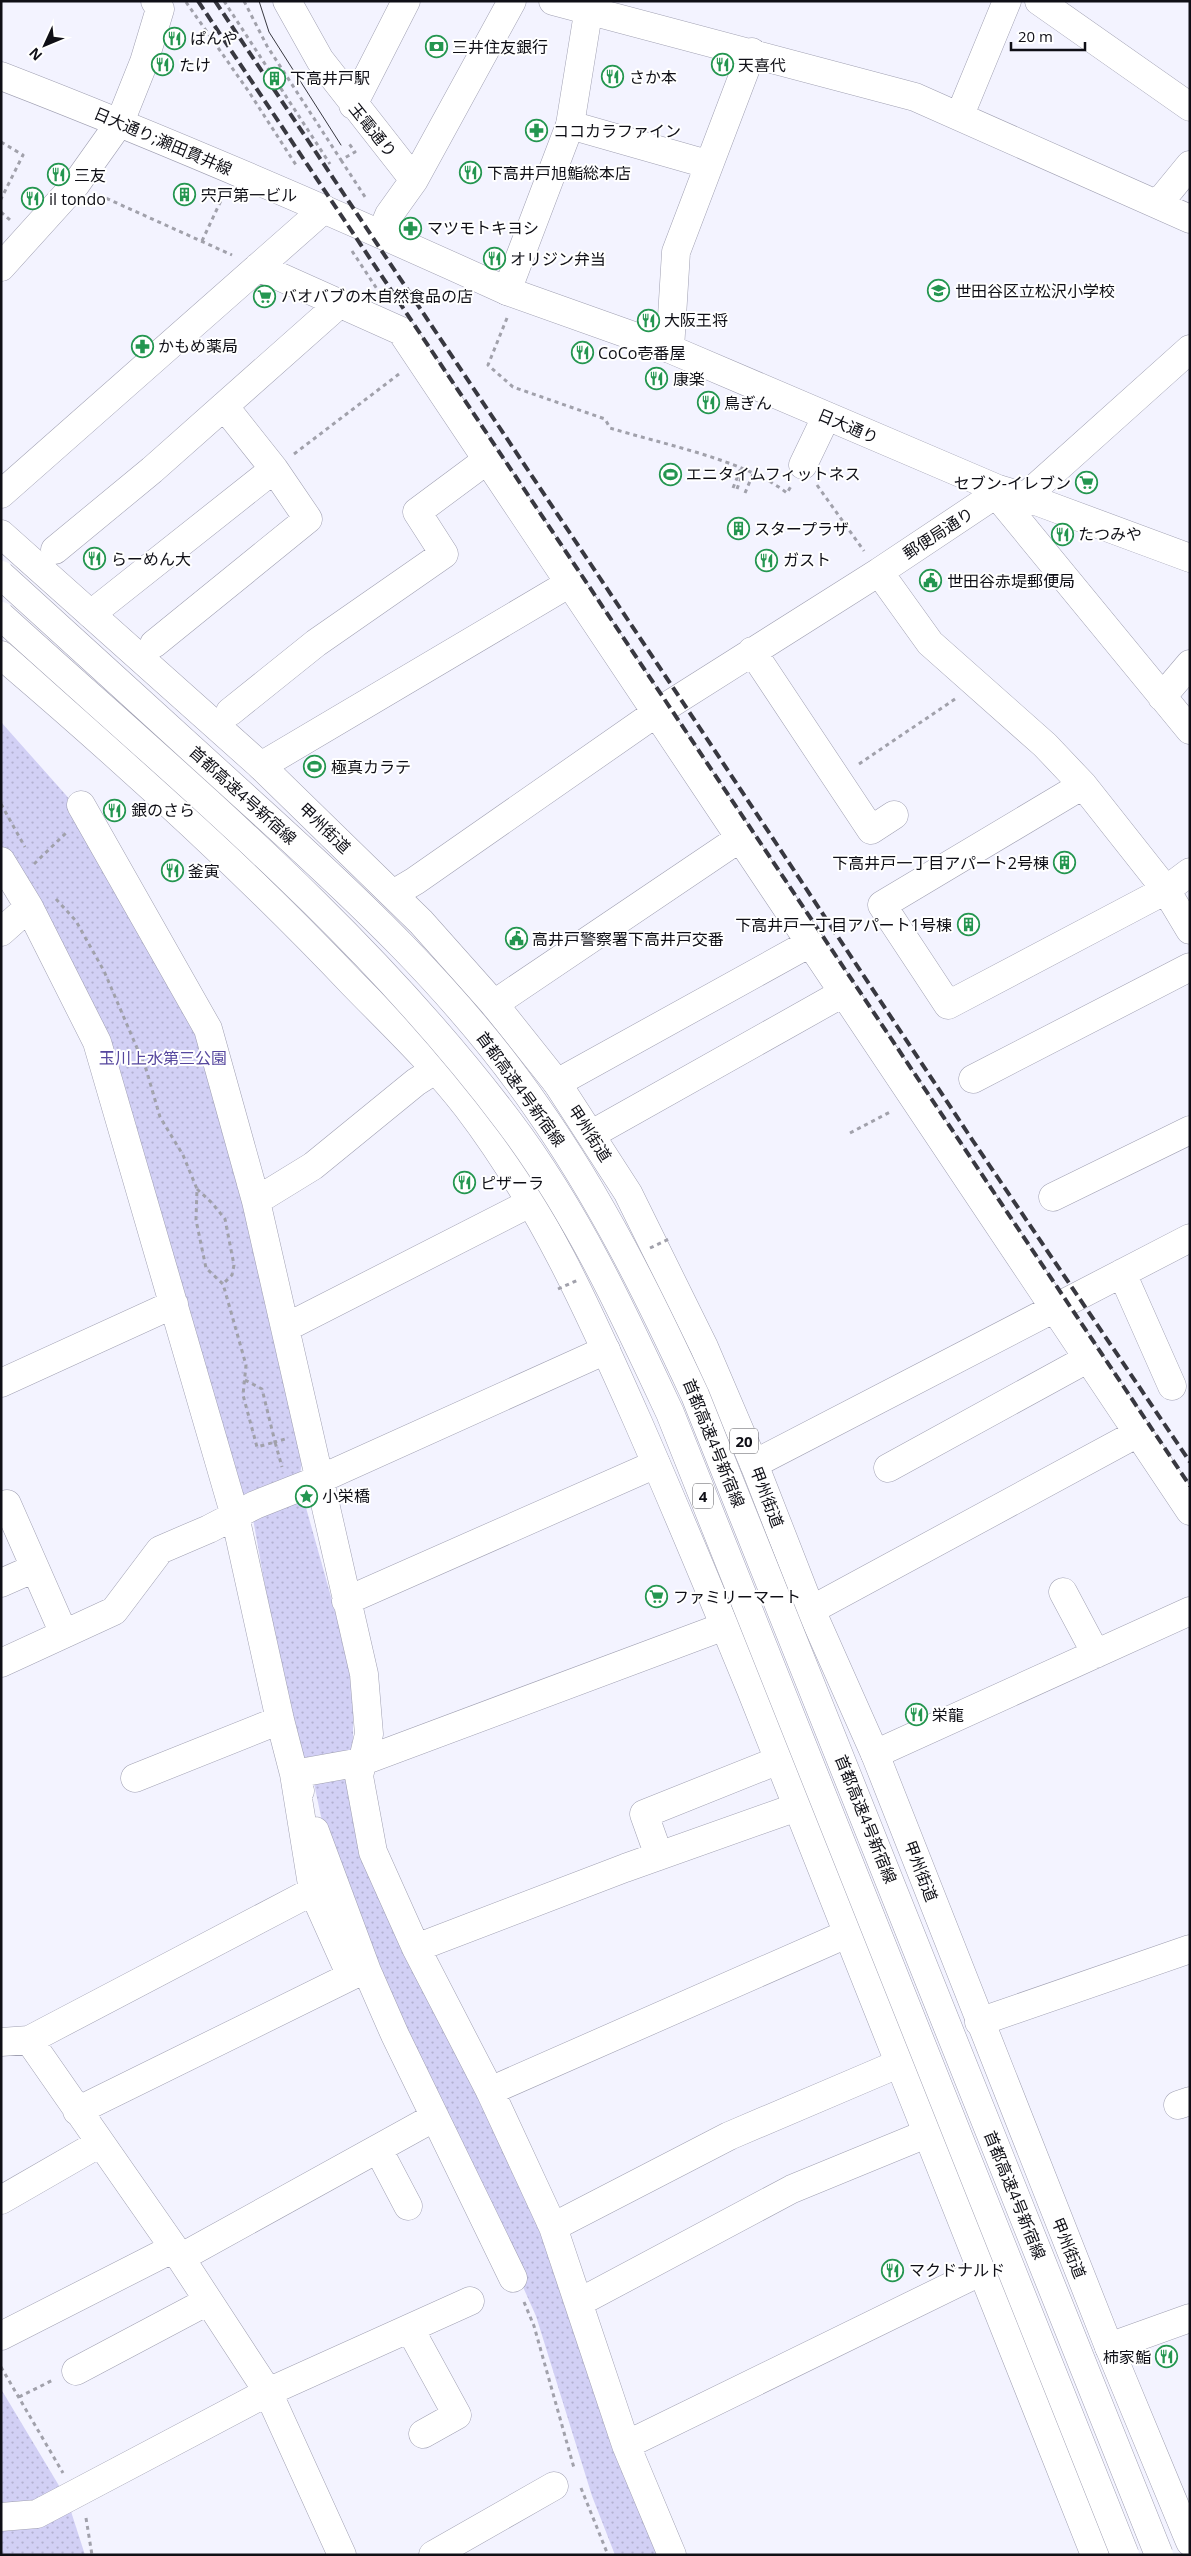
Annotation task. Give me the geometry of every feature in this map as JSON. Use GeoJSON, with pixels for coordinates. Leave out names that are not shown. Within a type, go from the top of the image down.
{"type":"FeatureCollection","features":[{"type":"Feature","properties":{"kind":"main road"},"geometry":{"type":"LineString","coordinates":[[1,267],[76,184],[120,122],[144,62],[160,9],[155,1]]}},
{"type":"Feature","properties":{"kind":"main road","name":"玉電通り"},"geometry":{"type":"LineString","coordinates":[[287,1],[320,60],[414,180]]}},
{"type":"Feature","properties":{"kind":"main road"},"geometry":{"type":"LineString","coordinates":[[354,105],[406,1]]}},
{"type":"Feature","properties":{"kind":"main road"},"geometry":{"type":"LineString","coordinates":[[512,1],[414,180],[390,215],[381,234],[512,293],[570,125],[590,6]]}},
{"type":"Feature","properties":{"kind":"main road"},"geometry":{"type":"LineString","coordinates":[[553,1],[590,6],[915,97],[960,115],[1190,218]]}},
{"type":"Feature","properties":{"kind":"main road"},"geometry":{"type":"LineString","coordinates":[[960,115],[1007,1]]}},
{"type":"Feature","properties":{"kind":"main road"},"geometry":{"type":"LineString","coordinates":[[1040,1],[1190,107]]}},
{"type":"Feature","properties":{"kind":"main road"},"geometry":{"type":"LineString","coordinates":[[670,349],[676,252],[752,52]]}},
{"type":"Feature","properties":{"kind":"main road","name":"日大通り;瀬田貫井線"},"geometry":{"type":"LineString","coordinates":[[1,76],[120,122],[381,234]]}},
{"type":"Feature","properties":{"kind":"main road"},"geometry":{"type":"LineString","coordinates":[[570,125],[708,164]]}},
{"type":"Feature","properties":{"kind":"main road"},"geometry":{"type":"LineString","coordinates":[[1158,204],[1190,165]]}},
{"type":"Feature","properties":{"kind":"main road"},"geometry":{"type":"LineString","coordinates":[[1,494],[324,209]]}},
{"type":"Feature","properties":{"kind":"main road"},"geometry":{"type":"LineString","coordinates":[[258,267],[401,331],[1052,1308],[1190,1511]]}},
{"type":"Feature","properties":{"kind":"main road","name":"日大通り"},"geometry":{"type":"LineString","coordinates":[[512,293],[670,349],[997,492],[1026,497],[1190,558]]}},
{"type":"Feature","properties":{"kind":"main road"},"geometry":{"type":"LineString","coordinates":[[55,550],[224,406],[338,304]]}},
{"type":"Feature","properties":{"kind":"main road"},"geometry":{"type":"LineString","coordinates":[[1026,497],[1190,349]]}},
{"type":"Feature","properties":{"kind":"main road"},"geometry":{"type":"LineString","coordinates":[[154,644],[308,519],[274,469],[224,406]]}},
{"type":"Feature","properties":{"kind":"main road"},"geometry":{"type":"LineString","coordinates":[[803,465],[826,417]]}},
{"type":"Feature","properties":{"kind":"main road"},"geometry":{"type":"LineString","coordinates":[[230,712],[316,643],[444,554],[417,512],[486,460]]}},
{"type":"Feature","properties":{"kind":"main road"},"geometry":{"type":"LineString","coordinates":[[91,614],[274,469]]}},
{"type":"Feature","properties":{"kind":"main road"},"geometry":{"type":"LineString","coordinates":[[997,492],[1190,730]]}},
{"type":"Feature","properties":{"kind":"main road","name":"郵便局通り"},"geometry":{"type":"LineString","coordinates":[[393,894],[415,881],[689,691],[879,572],[997,492]]}},
{"type":"Feature","properties":{"kind":"main road","name":"甲州街道"},"geometry":{"type":"LineString","coordinates":[[1,534],[261,766],[393,894],[494,1004],[557,1082],[592,1134],[636,1210],[704,1347],[754,1464],[811,1610],[875,1754],[979,2022],[1109,2347],[1190,2542]]}},
{"type":"Feature","properties":{"kind":"main road"},"geometry":{"type":"LineString","coordinates":[[879,572],[930,643],[1045,745],[1083,785],[1166,890],[1190,930]]}},
{"type":"Feature","properties":{"kind":"main road","name":"首都高速4号新宿線"},"geometry":{"type":"LineString","coordinates":[[1,575],[326,870],[398,941],[472,1023],[537,1107],[592,1190],[644,1284],[696,1395],[1159,2555]]}},
{"type":"Feature","properties":{"kind":"main road"},"geometry":{"type":"LineString","coordinates":[[261,766],[570,583]]}},
{"type":"Feature","properties":{"kind":"main road","name":"首都高速4号新宿線"},"geometry":{"type":"LineString","coordinates":[[1,616],[305,892],[376,963],[447,1043],[505,1117],[566,1208],[616,1298],[670,1413],[1125,2555]]}},
{"type":"Feature","properties":{"kind":"main road"},"geometry":{"type":"LineString","coordinates":[[752,651],[871,830],[894,815]]}},
{"type":"Feature","properties":{"kind":"main road"},"geometry":{"type":"LineString","coordinates":[[1,655],[160,797],[292,920],[435,1070],[466,1106],[532,1202],[606,1350],[725,1626],[849,1933],[898,2064],[980,2272],[1095,2555]]}},
{"type":"Feature","properties":{"kind":"main road"},"geometry":{"type":"LineString","coordinates":[[1162,697],[1190,664]]}},
{"type":"Feature","properties":{"kind":"main road"},"geometry":{"type":"LineString","coordinates":[[1083,785],[882,904],[948,1005],[1166,890],[1190,872]]}},
{"type":"Feature","properties":{"kind":"main road"},"geometry":{"type":"LineString","coordinates":[[81,805],[208,1029],[256,1201],[318,1480],[364,1674],[369,1734],[359,1776],[372,1852],[416,1948],[490,2091],[553,2227],[580,2302],[626,2445],[672,2555]]}},
{"type":"Feature","properties":{"kind":"main road"},"geometry":{"type":"LineString","coordinates":[[494,1004],[740,838]]}},
{"type":"Feature","properties":{"kind":"main road"},"geometry":{"type":"LineString","coordinates":[[1,861],[40,901],[97,1042],[235,1516],[280,1720],[294,1774],[313,1891],[350,1976],[77,2111]]}},
{"type":"Feature","properties":{"kind":"main road"},"geometry":{"type":"LineString","coordinates":[[1,932],[40,901]]}},
{"type":"Feature","properties":{"kind":"main road"},"geometry":{"type":"LineString","coordinates":[[557,1082],[810,943]]}},
{"type":"Feature","properties":{"kind":"main road"},"geometry":{"type":"LineString","coordinates":[[973,1079],[1190,967]]}},
{"type":"Feature","properties":{"kind":"main road"},"geometry":{"type":"LineString","coordinates":[[592,1134],[843,993]]}},
{"type":"Feature","properties":{"kind":"main road"},"geometry":{"type":"LineString","coordinates":[[256,1201],[313,1166],[416,1082],[435,1070]]}},
{"type":"Feature","properties":{"kind":"main road"},"geometry":{"type":"LineString","coordinates":[[1053,1197],[1190,1130]]}},
{"type":"Feature","properties":{"kind":"main road"},"geometry":{"type":"LineString","coordinates":[[285,1328],[532,1202]]}},
{"type":"Feature","properties":{"kind":"main road"},"geometry":{"type":"LineString","coordinates":[[754,1464],[1190,1238]]}},
{"type":"Feature","properties":{"kind":"main road"},"geometry":{"type":"LineString","coordinates":[[1122,1273],[1172,1386]]}},
{"type":"Feature","properties":{"kind":"main road"},"geometry":{"type":"LineString","coordinates":[[1,1383],[174,1304]]}},
{"type":"Feature","properties":{"kind":"main road"},"geometry":{"type":"LineString","coordinates":[[1,1663],[114,1611],[160,1550],[255,1505],[318,1480],[606,1350]]}},
{"type":"Feature","properties":{"kind":"main road"},"geometry":{"type":"LineString","coordinates":[[888,1468],[1087,1359]]}},
{"type":"Feature","properties":{"kind":"main road"},"geometry":{"type":"LineString","coordinates":[[811,1610],[1138,1433]]}},
{"type":"Feature","properties":{"kind":"main road"},"geometry":{"type":"LineString","coordinates":[[346,1601],[656,1464]]}},
{"type":"Feature","properties":{"kind":"main road"},"geometry":{"type":"LineString","coordinates":[[7,1504],[64,1634]]}},
{"type":"Feature","properties":{"kind":"main road"},"geometry":{"type":"LineString","coordinates":[[1,1583],[35,1568]]}},
{"type":"Feature","properties":{"kind":"main road"},"geometry":{"type":"LineString","coordinates":[[1063,1592],[1096,1654]]}},
{"type":"Feature","properties":{"kind":"main road"},"geometry":{"type":"LineString","coordinates":[[875,1754],[1190,1611]]}},
{"type":"Feature","properties":{"kind":"main road"},"geometry":{"type":"LineString","coordinates":[[294,1774],[361,1762],[725,1626]]}},
{"type":"Feature","properties":{"kind":"main road"},"geometry":{"type":"LineString","coordinates":[[135,1778],[280,1720]]}},
{"type":"Feature","properties":{"kind":"main road"},"geometry":{"type":"LineString","coordinates":[[659,1856],[644,1814],[779,1760]]}},
{"type":"Feature","properties":{"kind":"main road"},"geometry":{"type":"LineString","coordinates":[[294,1774],[367,1971],[434,2117],[513,2278]]}},
{"type":"Feature","properties":{"kind":"main road"},"geometry":{"type":"LineString","coordinates":[[416,1948],[797,1806]]}},
{"type":"Feature","properties":{"kind":"main road"},"geometry":{"type":"LineString","coordinates":[[1,2042],[29,2040],[313,1891]]}},
{"type":"Feature","properties":{"kind":"main road"},"geometry":{"type":"LineString","coordinates":[[490,2091],[849,1933]]}},
{"type":"Feature","properties":{"kind":"main road"},"geometry":{"type":"LineString","coordinates":[[979,2022],[1190,1949]]}},
{"type":"Feature","properties":{"kind":"main road"},"geometry":{"type":"LineString","coordinates":[[29,2040],[177,2253],[268,2392],[342,2555]]}},
{"type":"Feature","properties":{"kind":"main road"},"geometry":{"type":"LineString","coordinates":[[553,2227],[730,2136],[898,2064]]}},
{"type":"Feature","properties":{"kind":"main road"},"geometry":{"type":"LineString","coordinates":[[1,2336],[177,2253],[378,2149],[434,2117]]}},
{"type":"Feature","properties":{"kind":"main road"},"geometry":{"type":"LineString","coordinates":[[580,2302],[792,2189],[926,2134]]}},
{"type":"Feature","properties":{"kind":"main road"},"geometry":{"type":"LineString","coordinates":[[1,2200],[100,2143]]}},
{"type":"Feature","properties":{"kind":"main road"},"geometry":{"type":"LineString","coordinates":[[378,2149],[408,2206]]}},
{"type":"Feature","properties":{"kind":"main road"},"geometry":{"type":"LineString","coordinates":[[626,2445],[980,2272]]}},
{"type":"Feature","properties":{"kind":"main road"},"geometry":{"type":"LineString","coordinates":[[1,2518],[38,2514],[268,2392],[470,2301]]}},
{"type":"Feature","properties":{"kind":"main road"},"geometry":{"type":"LineString","coordinates":[[76,2370],[208,2302]]}},
{"type":"Feature","properties":{"kind":"main road"},"geometry":{"type":"LineString","coordinates":[[1109,2347],[1190,2318]]}},
{"type":"Feature","properties":{"kind":"main road"},"geometry":{"type":"LineString","coordinates":[[410,2329],[457,2414],[423,2434]]}},
{"type":"Feature","properties":{"kind":"main road"},"geometry":{"type":"LineString","coordinates":[[433,2555],[570,2480]]}},
{"type":"Feature","properties":{"kind":"path"},"geometry":{"type":"LineString","coordinates":[[186,1],[249,92],[296,166]]}},
{"type":"Feature","properties":{"kind":"path"},"geometry":{"type":"LineString","coordinates":[[224,1],[330,164]]}},
{"type":"Feature","properties":{"kind":"path"},"geometry":{"type":"LineString","coordinates":[[244,1],[267,46],[342,160],[355,152],[345,136]]}},
{"type":"Feature","properties":{"kind":"path"},"geometry":{"type":"LineString","coordinates":[[1,142],[23,155],[1,199]]}},
{"type":"Feature","properties":{"kind":"path"},"geometry":{"type":"LineString","coordinates":[[202,241],[235,171]]}},
{"type":"Feature","properties":{"kind":"path"},"geometry":{"type":"LineString","coordinates":[[76,184],[258,267]]}},
{"type":"Feature","properties":{"kind":"path"},"geometry":{"type":"LineString","coordinates":[[351,250],[400,325],[401,331]]}},
{"type":"Feature","properties":{"kind":"path"},"geometry":{"type":"LineString","coordinates":[[512,293],[488,366],[513,387],[605,419],[610,428],[743,469],[775,484],[787,493]]}},
{"type":"Feature","properties":{"kind":"path"},"geometry":{"type":"LineString","coordinates":[[274,469],[419,359]]}},
{"type":"Feature","properties":{"kind":"path"},"geometry":{"type":"LineString","coordinates":[[803,465],[879,572]]}},
{"type":"Feature","properties":{"kind":"path"},"geometry":{"type":"LineString","coordinates":[[735,488],[743,469]]}},
{"type":"Feature","properties":{"kind":"path"},"geometry":{"type":"LineString","coordinates":[[745,493],[753,474]]}},
{"type":"Feature","properties":{"kind":"path"},"geometry":{"type":"LineString","coordinates":[[838,778],[976,685]]}},
{"type":"Feature","properties":{"kind":"path"},"geometry":{"type":"LineString","coordinates":[[1,804],[38,871]]}},
{"type":"Feature","properties":{"kind":"path"},"geometry":{"type":"LineString","coordinates":[[29,868],[63,835]]}},
{"type":"Feature","properties":{"kind":"path"},"geometry":{"type":"LineString","coordinates":[[40,901],[76,922],[104,971],[146,1069],[160,1116],[183,1155],[197,1189],[196,1220],[206,1268],[222,1284],[246,1365],[243,1395],[257,1447],[285,1439]]}},
{"type":"Feature","properties":{"kind":"path"},"geometry":{"type":"LineString","coordinates":[[850,1133],[914,1099]]}},
{"type":"Feature","properties":{"kind":"path"},"geometry":{"type":"LineString","coordinates":[[197,1189],[225,1218],[234,1265],[232,1275],[222,1284]]}},
{"type":"Feature","properties":{"kind":"path"},"geometry":{"type":"LineString","coordinates":[[244,1380],[262,1389],[282,1467]]}},
{"type":"Feature","properties":{"kind":"path"},"geometry":{"type":"LineString","coordinates":[[534,2326],[570,2480],[608,2555]]}},
{"type":"Feature","properties":{"kind":"path"},"geometry":{"type":"LineString","coordinates":[[1,2367],[85,2514],[92,2555]]}},
{"type":"Feature","properties":{"kind":"path"},"geometry":{"type":"LineString","coordinates":[[19,2397],[70,2371],[76,2370]]}},
{"type":"Feature","properties":{"kind":"green space","name":"玉川上水第三公園"},"geometry":{"type":"Polygon","coordinates":[[[1,722],[73,803],[209,1042],[302,1463],[299,1479],[247,1499],[232,1487],[144,1164],[1,849],[1,722]]]}},
{"type":"Feature","properties":{"kind":"green space"},"geometry":{"type":"Polygon","coordinates":[[[303,1497],[353,1675],[353,1753],[296,1760],[253,1519],[303,1497]]]}},
{"type":"Feature","properties":{"kind":"green space"},"geometry":{"type":"Polygon","coordinates":[[[350,1773],[509,2144],[663,2555],[615,2555],[592,2496],[536,2316],[329,1854],[313,1779],[350,1773]]]}},
{"type":"Feature","properties":{"kind":"green space"},"geometry":{"type":"Polygon","coordinates":[[[1,2389],[67,2499],[85,2555],[1,2555],[1,2389]]]}},
{"type":"Feature","properties":{"kind":"tram line"},"geometry":{"type":"LineString","coordinates":[[259,1],[269,32],[341,145]]}},
{"type":"Feature","properties":{"kind":"railway"},"geometry":{"type":"LineString","coordinates":[[198,1],[1190,1486]]}},
{"type":"Feature","properties":{"kind":"railway"},"geometry":{"type":"LineString","coordinates":[[215,1],[973,1141],[1190,1462]]}},
{"type":"Feature","properties":{"kind":"place","name":"ぱんや"},"geometry":{"type":"Point","coordinates":[174,38]}},
{"type":"Feature","properties":{"kind":"place","name":"三井住友銀行"},"geometry":{"type":"Point","coordinates":[436,47]}},
{"type":"Feature","properties":{"kind":"place","name":"たけ"},"geometry":{"type":"Point","coordinates":[163,65]}},
{"type":"Feature","properties":{"kind":"place","name":"天喜代"},"geometry":{"type":"Point","coordinates":[722,65]}},
{"type":"Feature","properties":{"kind":"place","name":"さか本"},"geometry":{"type":"Point","coordinates":[613,77]}},
{"type":"Feature","properties":{"kind":"place","name":"下高井戸駅"},"geometry":{"type":"Point","coordinates":[274,78]}},
{"type":"Feature","properties":{"kind":"place","name":"ココカラファイン"},"geometry":{"type":"Point","coordinates":[537,131]}},
{"type":"Feature","properties":{"kind":"place","name":"下高井戸旭鮨総本店"},"geometry":{"type":"Point","coordinates":[471,173]}},
{"type":"Feature","properties":{"kind":"place","name":"三友"},"geometry":{"type":"Point","coordinates":[58,175]}},
{"type":"Feature","properties":{"kind":"place","name":"宍戸第一ビル"},"geometry":{"type":"Point","coordinates":[185,195]}},
{"type":"Feature","properties":{"kind":"place","name":"il tondo"},"geometry":{"type":"Point","coordinates":[33,199]}},
{"type":"Feature","properties":{"kind":"place","name":"マツモトキヨシ"},"geometry":{"type":"Point","coordinates":[411,228]}},
{"type":"Feature","properties":{"kind":"place","name":"オリジン弁当"},"geometry":{"type":"Point","coordinates":[494,259]}},
{"type":"Feature","properties":{"kind":"place","name":"世田谷区立松沢小学校"},"geometry":{"type":"Point","coordinates":[939,291]}},
{"type":"Feature","properties":{"kind":"place","name":"バオバブの木自然食品の店"},"geometry":{"type":"Point","coordinates":[265,296]}},
{"type":"Feature","properties":{"kind":"place","name":"大阪王将"},"geometry":{"type":"Point","coordinates":[648,320]}},
{"type":"Feature","properties":{"kind":"place","name":"かもめ薬局"},"geometry":{"type":"Point","coordinates":[142,346]}},
{"type":"Feature","properties":{"kind":"place","name":"CoCo壱番屋"},"geometry":{"type":"Point","coordinates":[582,353]}},
{"type":"Feature","properties":{"kind":"place","name":"康楽"},"geometry":{"type":"Point","coordinates":[657,379]}},
{"type":"Feature","properties":{"kind":"place","name":"鳥ぎん"},"geometry":{"type":"Point","coordinates":[708,403]}},
{"type":"Feature","properties":{"kind":"place","name":"エニタイムフィットネス"},"geometry":{"type":"Point","coordinates":[670,474]}},
{"type":"Feature","properties":{"kind":"place","name":"セブン-イレブン"},"geometry":{"type":"Point","coordinates":[1087,483]}},
{"type":"Feature","properties":{"kind":"place","name":"スタープラザ"},"geometry":{"type":"Point","coordinates":[738,529]}},
{"type":"Feature","properties":{"kind":"place","name":"たつみや"},"geometry":{"type":"Point","coordinates":[1062,534]}},
{"type":"Feature","properties":{"kind":"place","name":"らーめん大"},"geometry":{"type":"Point","coordinates":[95,559]}},
{"type":"Feature","properties":{"kind":"place","name":"ガスト"},"geometry":{"type":"Point","coordinates":[767,560]}},
{"type":"Feature","properties":{"kind":"place","name":"世田谷赤堤郵便局"},"geometry":{"type":"Point","coordinates":[931,581]}},
{"type":"Feature","properties":{"kind":"place","name":"極真カラテ"},"geometry":{"type":"Point","coordinates":[315,767]}},
{"type":"Feature","properties":{"kind":"place","name":"銀のさら"},"geometry":{"type":"Point","coordinates":[115,810]}},
{"type":"Feature","properties":{"kind":"place","name":"下高井戸一丁目アパート2号棟"},"geometry":{"type":"Point","coordinates":[1065,863]}},
{"type":"Feature","properties":{"kind":"place","name":"釜寅"},"geometry":{"type":"Point","coordinates":[172,871]}},
{"type":"Feature","properties":{"kind":"place","name":"下高井戸一丁目アパート1号棟"},"geometry":{"type":"Point","coordinates":[968,925]}},
{"type":"Feature","properties":{"kind":"place","name":"高井戸警察署下高井戸交番"},"geometry":{"type":"Point","coordinates":[516,939]}},
{"type":"Feature","properties":{"kind":"place","name":"ピザーラ"},"geometry":{"type":"Point","coordinates":[464,1183]}},
{"type":"Feature","properties":{"kind":"place","name":"小栄橋"},"geometry":{"type":"Point","coordinates":[306,1496]}},
{"type":"Feature","properties":{"kind":"place","name":"ファミリーマート"},"geometry":{"type":"Point","coordinates":[657,1597]}},
{"type":"Feature","properties":{"kind":"place","name":"栄龍"},"geometry":{"type":"Point","coordinates":[916,1715]}},
{"type":"Feature","properties":{"kind":"place","name":"マクドナルド"},"geometry":{"type":"Point","coordinates":[893,2270]}},
{"type":"Feature","properties":{"kind":"place","name":"柿家鮨"},"geometry":{"type":"Point","coordinates":[1167,2357]}}]}
